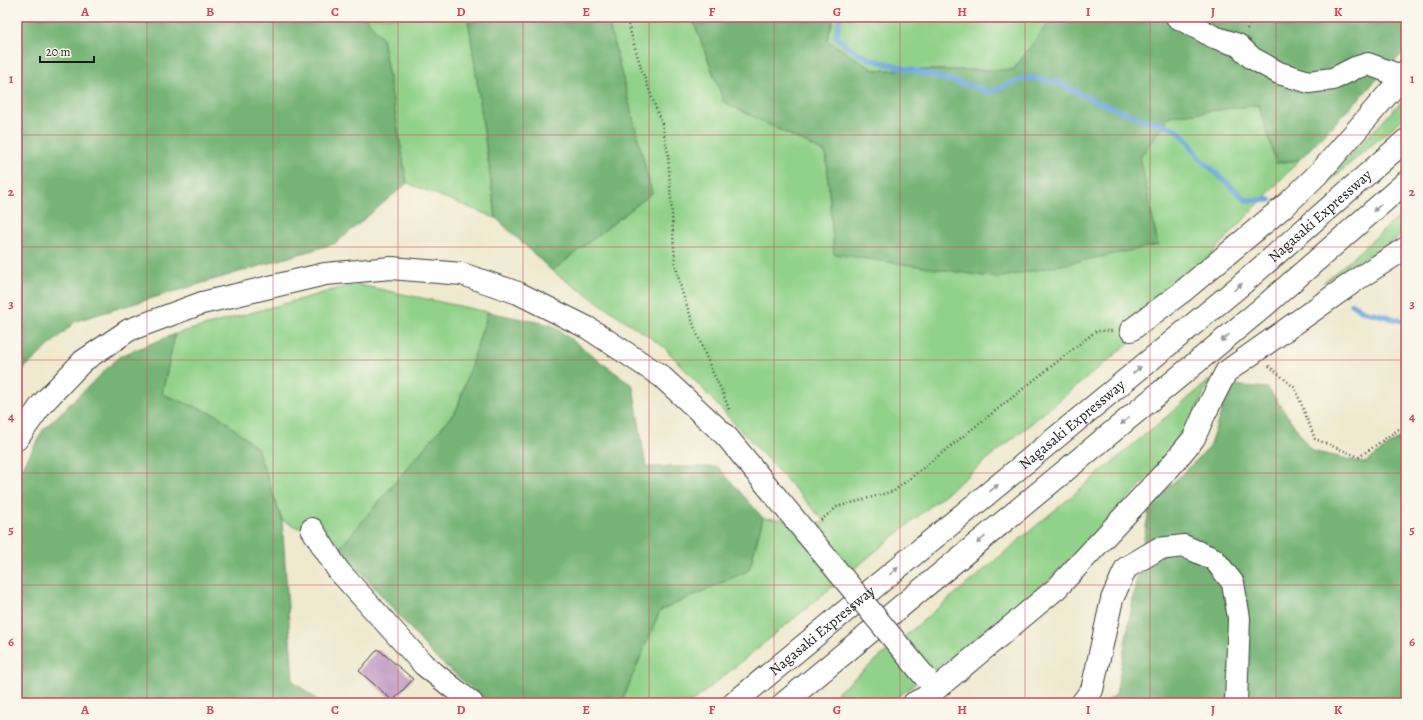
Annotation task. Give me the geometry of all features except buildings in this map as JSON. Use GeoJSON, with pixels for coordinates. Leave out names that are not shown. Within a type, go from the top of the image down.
{"type":"FeatureCollection","features":[{"type":"Feature","properties":{"kind":"main road"},"geometry":{"type":"LineString","coordinates":[[1131,330],[1182,292],[1288,203],[1322,170],[1402,82],[1368,64],[1355,68],[1333,79],[1309,82],[1280,73],[1252,58],[1238,45],[1214,37],[1177,17]]}},
{"type":"Feature","properties":{"kind":"main road","name":"Nagasaki Expressway"},"geometry":{"type":"LineString","coordinates":[[734,703],[1240,285],[1406,140]]}},
{"type":"Feature","properties":{"kind":"main road","name":"Nagasaki Expressway"},"geometry":{"type":"LineString","coordinates":[[784,703],[1261,309],[1406,182]]}},
{"type":"Feature","properties":{"kind":"main road"},"geometry":{"type":"LineString","coordinates":[[914,703],[936,690],[1057,588],[1170,467],[1194,438],[1226,372],[1359,278],[1406,248]]}},
{"type":"Feature","properties":{"kind":"main road"},"geometry":{"type":"LineString","coordinates":[[17,439],[42,404],[83,361],[129,330],[202,303],[325,274],[391,268],[462,274],[518,293],[588,328],[660,376],[727,437],[936,690]]}},
{"type":"Feature","properties":{"kind":"main road"},"geometry":{"type":"LineString","coordinates":[[312,529],[338,570],[424,665],[472,703]]}},
{"type":"Feature","properties":{"kind":"main road"},"geometry":{"type":"LineString","coordinates":[[1082,703],[1092,690],[1112,599],[1126,568],[1158,549],[1184,546],[1214,559],[1233,583],[1239,618],[1236,703]]}},
{"type":"Feature","properties":{"kind":"path"},"geometry":{"type":"LineString","coordinates":[[626,17],[641,68],[662,124],[668,154],[675,262],[682,292],[709,364],[722,391],[734,422],[727,437]]}},
{"type":"Feature","properties":{"kind":"path"},"geometry":{"type":"LineString","coordinates":[[806,533],[837,507],[894,491],[1096,331],[1131,330]]}},
{"type":"Feature","properties":{"kind":"path"},"geometry":{"type":"LineString","coordinates":[[1254,352],[1295,388],[1315,440],[1359,458],[1406,424]]}},
{"type":"Feature","properties":{"kind":"green space"},"geometry":{"type":"Polygon","coordinates":[[[17,17],[365,17],[382,38],[407,183],[336,243],[76,321],[17,375],[17,17]]]}},
{"type":"Feature","properties":{"kind":"green space"},"geometry":{"type":"Polygon","coordinates":[[[365,17],[468,17],[496,218],[407,183],[382,38],[365,17]]]}},
{"type":"Feature","properties":{"kind":"green space"},"geometry":{"type":"Polygon","coordinates":[[[468,17],[607,17],[652,193],[552,271],[496,218],[468,17]]]}},
{"type":"Feature","properties":{"kind":"green space"},"geometry":{"type":"Polygon","coordinates":[[[607,17],[692,17],[724,102],[826,153],[834,254],[1158,245],[1140,157],[1169,116],[1259,105],[1276,163],[1299,160],[1129,343],[691,703],[621,703],[660,611],[749,570],[763,518],[826,523],[664,347],[552,271],[652,193],[607,17]]]}},
{"type":"Feature","properties":{"kind":"green space"},"geometry":{"type":"Polygon","coordinates":[[[692,17],[834,17],[827,40],[874,70],[1013,70],[1053,17],[1406,17],[1406,50],[1299,160],[1276,163],[1259,105],[1169,116],[1140,157],[1158,245],[998,278],[834,254],[826,153],[724,102],[692,17]]]}},
{"type":"Feature","properties":{"kind":"green space"},"geometry":{"type":"Polygon","coordinates":[[[834,17],[1053,17],[1013,70],[874,70],[827,40],[834,17]]]}},
{"type":"Feature","properties":{"kind":"green space"},"geometry":{"type":"Polygon","coordinates":[[[1406,97],[1406,116],[1308,199],[1406,97]]]}},
{"type":"Feature","properties":{"kind":"green space"},"geometry":{"type":"Polygon","coordinates":[[[1406,211],[1406,233],[1323,283],[1406,211]]]}},
{"type":"Feature","properties":{"kind":"green space"},"geometry":{"type":"Polygon","coordinates":[[[355,284],[488,312],[457,409],[340,548],[282,520],[257,448],[219,416],[162,394],[175,334],[355,284]]]}},
{"type":"Feature","properties":{"kind":"green space"},"geometry":{"type":"Polygon","coordinates":[[[488,312],[552,325],[633,386],[646,467],[718,467],[763,518],[749,570],[660,611],[621,703],[489,703],[434,656],[340,548],[457,409],[488,312]]]}},
{"type":"Feature","properties":{"kind":"green space"},"geometry":{"type":"Polygon","coordinates":[[[175,334],[162,394],[219,416],[257,448],[282,520],[293,681],[321,703],[22,703],[17,685],[17,478],[43,430],[120,356],[175,334]]]}},
{"type":"Feature","properties":{"kind":"green space"},"geometry":{"type":"Polygon","coordinates":[[[1210,380],[1180,445],[1042,587],[890,703],[825,703],[1210,380]]]}},
{"type":"Feature","properties":{"kind":"green space"},"geometry":{"type":"Polygon","coordinates":[[[1230,385],[1268,388],[1312,451],[1365,463],[1406,433],[1406,703],[1105,703],[1116,694],[1150,505],[1209,448],[1230,385]]]}},
{"type":"Feature","properties":{"kind":"waterway"},"geometry":{"type":"LineString","coordinates":[[840,17],[836,36],[846,46],[870,59],[982,89],[988,93],[1024,78],[1040,79],[1058,83],[1097,102],[1147,121],[1160,123],[1177,130],[1187,139],[1198,157],[1246,200],[1270,200]]}},
{"type":"Feature","properties":{"kind":"waterway"},"geometry":{"type":"LineString","coordinates":[[1352,304],[1363,311],[1406,322]]}}]}
